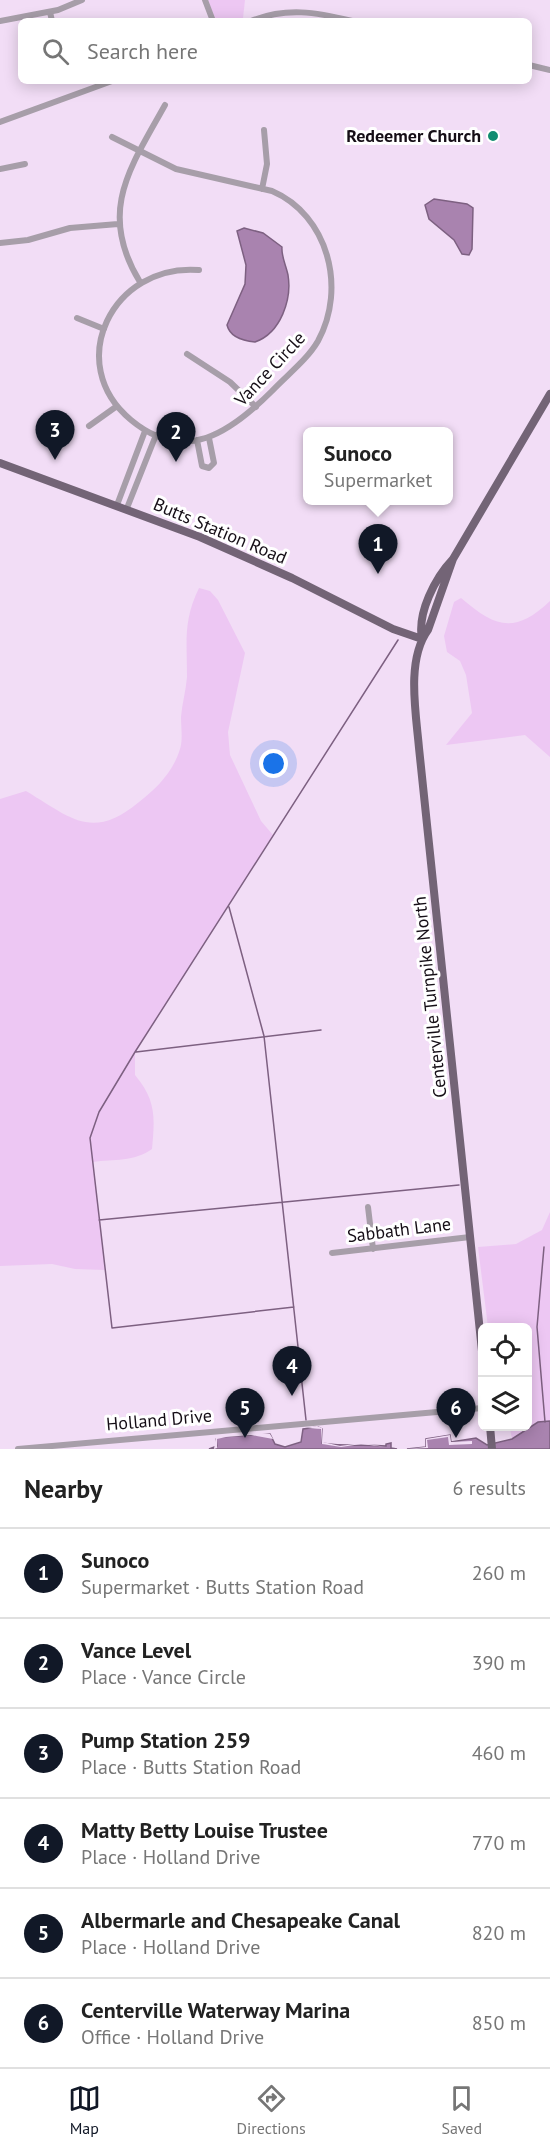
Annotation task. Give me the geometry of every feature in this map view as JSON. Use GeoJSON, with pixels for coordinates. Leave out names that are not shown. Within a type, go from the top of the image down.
{"type":"FeatureCollection","features":[{"type":"Feature","properties":{"kind":"main road","name":"Centerville Turnpike North"},"geometry":{"type":"LineString","coordinates":[[480,1323],[419,748],[416,687],[422,639],[420,629],[425,609],[442,570],[453,559],[550,394]]}},
{"type":"Feature","properties":{"kind":"main road","name":"Butts Station Road"},"geometry":{"type":"LineString","coordinates":[[0,463],[127,508],[248,558],[393,630],[422,639]]}},
{"type":"Feature","properties":{"kind":"main road"},"geometry":{"type":"LineString","coordinates":[[490,1431],[492,1446]]}},
{"type":"Feature","properties":{"kind":"street"},"geometry":{"type":"LineString","coordinates":[[0,21],[50,12],[82,0]]}},
{"type":"Feature","properties":{"kind":"street"},"geometry":{"type":"LineString","coordinates":[[205,0],[212,18]]}},
{"type":"Feature","properties":{"kind":"street"},"geometry":{"type":"LineString","coordinates":[[260,18],[271,14],[297,11],[336,18]]}},
{"type":"Feature","properties":{"kind":"street"},"geometry":{"type":"LineString","coordinates":[[50,12],[51,18]]}},
{"type":"Feature","properties":{"kind":"street"},"geometry":{"type":"LineString","coordinates":[[532,66],[550,70]]}},
{"type":"Feature","properties":{"kind":"street"},"geometry":{"type":"LineString","coordinates":[[0,122],[104,84]]}},
{"type":"Feature","properties":{"kind":"street"},"geometry":{"type":"LineString","coordinates":[[140,282],[124,253],[118,224],[124,183],[165,105]]}},
{"type":"Feature","properties":{"kind":"street"},"geometry":{"type":"LineString","coordinates":[[262,189],[267,164],[264,130]]}},
{"type":"Feature","properties":{"kind":"street","name":"Vance Circle"},"geometry":{"type":"LineString","coordinates":[[112,137],[176,169],[262,189],[287,198],[310,217],[324,242],[331,291],[329,313],[313,349],[237,424],[209,438],[178,440],[145,431],[117,406],[109,394],[102,372],[100,350],[104,329],[119,301],[140,282],[169,270],[199,270]]}},
{"type":"Feature","properties":{"kind":"street"},"geometry":{"type":"LineString","coordinates":[[0,169],[25,164]]}},
{"type":"Feature","properties":{"kind":"street"},"geometry":{"type":"LineString","coordinates":[[0,243],[28,240],[70,228],[118,224]]}},
{"type":"Feature","properties":{"kind":"street"},"geometry":{"type":"LineString","coordinates":[[77,318],[104,329]]}},
{"type":"Feature","properties":{"kind":"street"},"geometry":{"type":"LineString","coordinates":[[187,354],[230,382],[256,407]]}},
{"type":"Feature","properties":{"kind":"street"},"geometry":{"type":"LineString","coordinates":[[89,426],[117,406]]}},
{"type":"Feature","properties":{"kind":"street"},"geometry":{"type":"LineString","coordinates":[[117,505],[145,431]]}},
{"type":"Feature","properties":{"kind":"street"},"geometry":{"type":"LineString","coordinates":[[127,508],[156,435]]}},
{"type":"Feature","properties":{"kind":"street"},"geometry":{"type":"LineString","coordinates":[[196,440],[200,462],[202,466],[209,468],[214,463],[209,438]]}},
{"type":"Feature","properties":{"kind":"street"},"geometry":{"type":"LineString","coordinates":[[368,1207],[373,1249]]}},
{"type":"Feature","properties":{"kind":"street","name":"Sabbath Lane"},"geometry":{"type":"LineString","coordinates":[[332,1253],[470,1237]]}},
{"type":"Feature","properties":{"kind":"street","name":"Holland Drive"},"geometry":{"type":"LineString","coordinates":[[18,1449],[478,1408]]}},
{"type":"Feature","properties":{"kind":"shaded area"},"geometry":{"type":"Polygon","coordinates":[[[208,0],[245,0],[243,18],[215,18],[208,0]]]}},
{"type":"Feature","properties":{"kind":"shaded area"},"geometry":{"type":"Polygon","coordinates":[[[434,199],[467,204],[473,208],[472,249],[469,255],[462,254],[454,240],[429,219],[425,205],[434,199]]]}},
{"type":"Feature","properties":{"kind":"shaded area"},"geometry":{"type":"Polygon","coordinates":[[[244,228],[263,233],[282,247],[289,284],[286,304],[278,323],[264,338],[255,342],[234,335],[227,325],[245,284],[246,265],[237,231],[244,228]]]}},
{"type":"Feature","properties":{"kind":"shaded area"},"geometry":{"type":"Polygon","coordinates":[[[199,588],[210,591],[218,600],[245,653],[228,732],[230,755],[261,821],[273,835],[135,1052],[135,1075],[147,1093],[152,1109],[154,1127],[152,1149],[131,1158],[93,1162],[105,1270],[75,1269],[52,1264],[0,1266],[0,799],[26,791],[69,817],[94,823],[108,821],[122,814],[146,797],[158,785],[169,772],[181,745],[181,717],[187,677],[188,621],[199,588]]]}},
{"type":"Feature","properties":{"kind":"shaded area"},"geometry":{"type":"Polygon","coordinates":[[[461,598],[484,615],[505,623],[515,623],[526,619],[550,601],[550,757],[525,735],[446,745],[472,713],[466,675],[460,661],[447,652],[444,636],[454,602],[461,598]]]}},
{"type":"Feature","properties":{"kind":"shaded area"},"geometry":{"type":"Polygon","coordinates":[[[550,1212],[550,1421],[538,1422],[532,1426],[532,1323],[488,1323],[478,1247],[516,1244],[542,1230],[550,1212]]]}},
{"type":"Feature","properties":{"kind":"shaded area"},"geometry":{"type":"Polygon","coordinates":[[[550,1421],[550,1449],[407,1449],[426,1447],[426,1439],[450,1435],[451,1442],[476,1438],[487,1445],[512,1439],[524,1431],[532,1431],[532,1426],[538,1422],[550,1421]]]}},
{"type":"Feature","properties":{"kind":"shaded area"},"geometry":{"type":"Polygon","coordinates":[[[318,1427],[322,1429],[322,1443],[386,1446],[391,1443],[391,1448],[397,1449],[209,1449],[217,1446],[216,1439],[219,1437],[270,1434],[275,1444],[285,1447],[301,1442],[303,1429],[318,1427]]]}},
{"type":"Feature","properties":{"kind":"shaded area"},"geometry":{"type":"Polygon","coordinates":[[[510,1431],[524,1431],[512,1439],[510,1431]]]}},
{"type":"Feature","properties":{"kind":"pier"},"geometry":{"type":"Polygon","coordinates":[[[317,1426],[322,1428],[323,1442],[340,1446],[362,1443],[386,1447],[361,1444],[341,1447],[322,1444],[321,1429],[307,1428],[317,1426]]]}},
{"type":"Feature","properties":{"kind":"pier"},"geometry":{"type":"Polygon","coordinates":[[[247,1431],[270,1434],[273,1439],[251,1435],[226,1437],[217,1439],[217,1448],[214,1449],[216,1436],[247,1431]]]}},
{"type":"Feature","properties":{"kind":"pier"},"geometry":{"type":"Polygon","coordinates":[[[450,1435],[451,1442],[472,1441],[472,1444],[449,1445],[448,1437],[427,1440],[428,1448],[407,1449],[426,1447],[426,1439],[450,1435]]]}},
{"type":"Feature","properties":{"kind":"waterway"},"geometry":{"type":"LineString","coordinates":[[294,1307],[112,1328],[90,1138],[99,1112],[135,1052],[398,640]]}},
{"type":"Feature","properties":{"kind":"waterway"},"geometry":{"type":"LineString","coordinates":[[229,907],[264,1036],[306,1420]]}},
{"type":"Feature","properties":{"kind":"waterway"},"geometry":{"type":"LineString","coordinates":[[136,1052],[321,1030]]}},
{"type":"Feature","properties":{"kind":"waterway"},"geometry":{"type":"LineString","coordinates":[[99,1220],[459,1185]]}},
{"type":"Feature","properties":{"kind":"waterway"},"geometry":{"type":"LineString","coordinates":[[544,1247],[537,1327],[545,1422]]}},
{"type":"Feature","properties":{"kind":"place","name":"Redeemer Church"},"geometry":{"type":"Point","coordinates":[493,136]}},
{"type":"Feature","properties":{"kind":"place","name":"Pump Station 259"},"geometry":{"type":"Point","coordinates":[55,460]}},
{"type":"Feature","properties":{"kind":"place","name":"Vance Level"},"geometry":{"type":"Point","coordinates":[176,462]}},
{"type":"Feature","properties":{"kind":"place","name":"Sunoco"},"geometry":{"type":"Point","coordinates":[378,574]}},
{"type":"Feature","properties":{"kind":"place","name":"Matty Betty Louise Trustee"},"geometry":{"type":"Point","coordinates":[292,1396]}},
{"type":"Feature","properties":{"kind":"place","name":"Albermarle and Chesapeake Canal"},"geometry":{"type":"Point","coordinates":[245,1438]}},
{"type":"Feature","properties":{"kind":"place","name":"Centerville Waterway Marina"},"geometry":{"type":"Point","coordinates":[456,1438]}}]}
